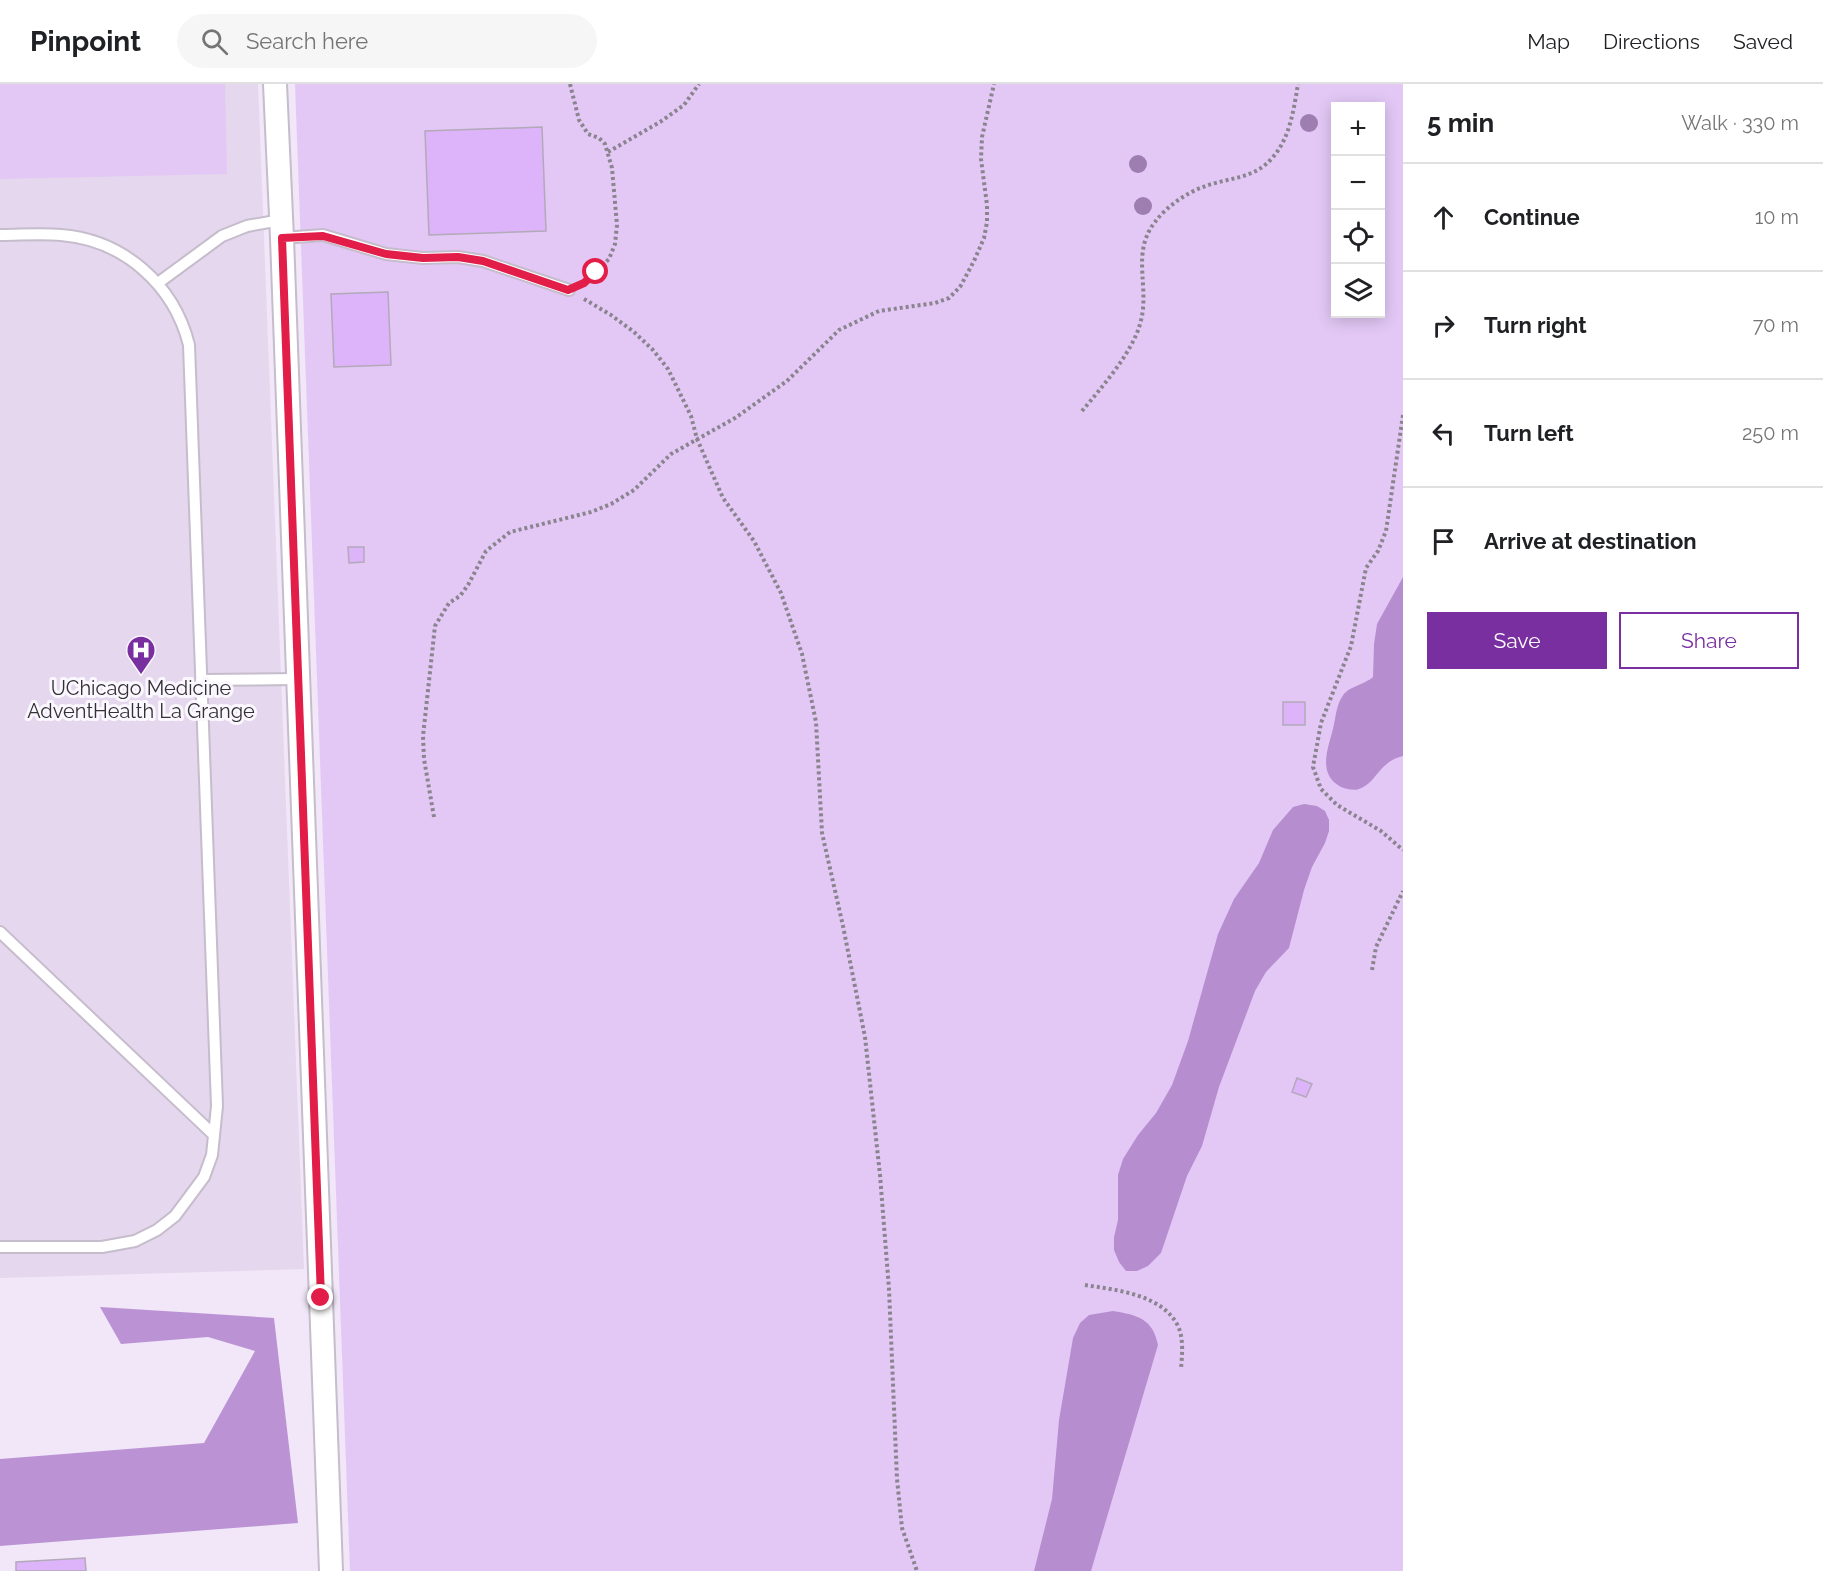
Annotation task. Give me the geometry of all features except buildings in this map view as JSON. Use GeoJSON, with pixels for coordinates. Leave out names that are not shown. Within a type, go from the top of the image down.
{"type":"FeatureCollection","features":[{"type":"Feature","properties":{"kind":"street"},"geometry":{"type":"LineString","coordinates":[[275,84],[331,1571]]}},
{"type":"Feature","properties":{"kind":"lane"},"geometry":{"type":"LineString","coordinates":[[158,283],[222,236],[247,226],[323,236],[386,254],[423,258],[458,257],[483,261],[568,290]]}},
{"type":"Feature","properties":{"kind":"lane"},"geometry":{"type":"LineString","coordinates":[[0,235],[61,235],[106,246],[126,257],[158,283],[184,324],[189,345],[217,1106],[212,1155],[204,1177],[175,1216],[158,1230],[135,1241],[102,1247],[0,1247]]}},
{"type":"Feature","properties":{"kind":"lane"},"geometry":{"type":"LineString","coordinates":[[201,680],[298,679]]}},
{"type":"Feature","properties":{"kind":"lane"},"geometry":{"type":"LineString","coordinates":[[0,932],[214,1135]]}},
{"type":"Feature","properties":{"kind":"path"},"geometry":{"type":"LineString","coordinates":[[568,290],[584,283],[609,259],[615,244],[617,225],[612,168],[608,152],[605,144],[588,134],[579,120],[570,84]]}},
{"type":"Feature","properties":{"kind":"path"},"geometry":{"type":"LineString","coordinates":[[608,152],[660,122],[684,105],[699,84]]}},
{"type":"Feature","properties":{"kind":"path"},"geometry":{"type":"LineString","coordinates":[[434,817],[424,759],[423,736],[435,626],[449,603],[464,591],[486,551],[510,532],[591,512],[611,504],[634,490],[671,454],[735,418],[787,381],[839,330],[879,311],[935,303],[949,298],[960,287],[984,238],[987,222],[982,148],[994,84]]}},
{"type":"Feature","properties":{"kind":"path"},"geometry":{"type":"LineString","coordinates":[[1082,411],[1111,375],[1140,324],[1143,303],[1141,258],[1144,239],[1156,221],[1176,202],[1203,187],[1246,176],[1261,168],[1273,157],[1283,142],[1293,113],[1298,84]]}},
{"type":"Feature","properties":{"kind":"path"},"geometry":{"type":"LineString","coordinates":[[568,290],[611,315],[634,332],[653,350],[668,369],[691,416],[698,439],[723,498],[754,541],[782,593],[802,654],[816,722],[822,833],[865,1037],[890,1289],[897,1479],[902,1527],[917,1571]]}},
{"type":"Feature","properties":{"kind":"path"},"geometry":{"type":"LineString","coordinates":[[1403,415],[1386,531],[1378,551],[1366,568],[1352,646],[1325,712],[1313,767],[1321,789],[1337,805],[1381,831],[1403,850]]}},
{"type":"Feature","properties":{"kind":"path"},"geometry":{"type":"LineString","coordinates":[[1372,970],[1376,947],[1403,891]]}},
{"type":"Feature","properties":{"kind":"path"},"geometry":{"type":"LineString","coordinates":[[1085,1285],[1133,1294],[1153,1303],[1168,1314],[1178,1326],[1182,1352],[1181,1369]]}},
{"type":"Feature","properties":{"kind":"shaded area","name":"UChicago Medicine AdventHealth La Grange"},"geometry":{"type":"Polygon","coordinates":[[[0,84],[258,84],[304,1269],[0,1278],[0,84]]]}},
{"type":"Feature","properties":{"kind":"shaded area"},"geometry":{"type":"Polygon","coordinates":[[[0,84],[225,84],[227,174],[0,179],[0,84]]]}},
{"type":"Feature","properties":{"kind":"shaded area"},"geometry":{"type":"Polygon","coordinates":[[[295,84],[1403,84],[1403,1571],[350,1571],[295,84]]]}},
{"type":"Feature","properties":{"kind":"shaded area"},"geometry":{"type":"Polygon","coordinates":[[[1403,577],[1403,756],[1388,763],[1365,786],[1352,790],[1341,787],[1333,781],[1326,766],[1338,706],[1348,690],[1373,677],[1377,624],[1403,577]]]}},
{"type":"Feature","properties":{"kind":"shaded area"},"geometry":{"type":"Polygon","coordinates":[[[1304,804],[1317,806],[1325,811],[1329,820],[1329,831],[1304,890],[1289,948],[1266,972],[1255,991],[1219,1087],[1202,1146],[1187,1176],[1161,1253],[1148,1266],[1137,1271],[1126,1271],[1114,1250],[1118,1220],[1118,1175],[1123,1159],[1138,1135],[1156,1113],[1172,1085],[1188,1041],[1218,934],[1234,899],[1259,863],[1273,830],[1293,807],[1304,804]]]}},
{"type":"Feature","properties":{"kind":"shaded area"},"geometry":{"type":"Polygon","coordinates":[[[100,1307],[274,1318],[298,1523],[0,1546],[0,1459],[204,1443],[255,1351],[208,1337],[121,1344],[100,1307]]]}},
{"type":"Feature","properties":{"kind":"shaded area"},"geometry":{"type":"Polygon","coordinates":[[[1113,1311],[1130,1314],[1143,1320],[1152,1329],[1158,1345],[1091,1571],[1034,1571],[1052,1499],[1059,1420],[1073,1338],[1080,1323],[1089,1315],[1113,1311]]]}},
{"type":"Feature","properties":{"kind":"place","name":"UChicago Medicine AdventHealth La Grange"},"geometry":{"type":"Point","coordinates":[141,676]}},
{"type":"Feature","properties":{"kind":"route"},"geometry":{"type":"LineString","coordinates":[[321,1298],[282,238],[323,236],[386,254],[423,258],[458,257],[483,261],[568,290],[584,283],[596,272]]}}]}
